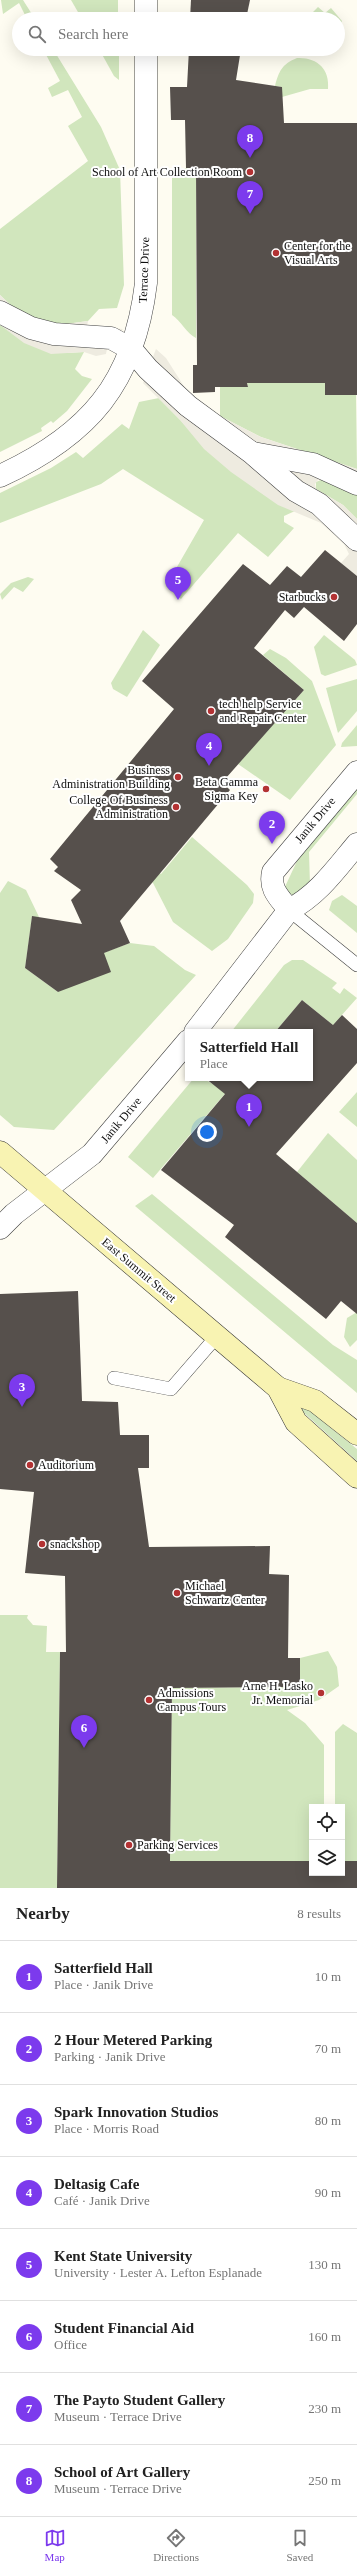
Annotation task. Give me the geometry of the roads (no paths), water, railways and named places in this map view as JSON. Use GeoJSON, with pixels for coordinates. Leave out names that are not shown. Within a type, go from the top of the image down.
{"type":"FeatureCollection","features":[{"type":"Feature","properties":{"kind":"main road","name":"East Summit Street"},"geometry":{"type":"LineString","coordinates":[[0,1152],[278,1388],[315,1401],[357,1434]]}},
{"type":"Feature","properties":{"kind":"main road","name":"East Summit Street"},"geometry":{"type":"LineString","coordinates":[[278,1388],[296,1422],[357,1477]]}},
{"type":"Feature","properties":{"kind":"street"},"geometry":{"type":"LineString","coordinates":[[146,0],[146,12]]}},
{"type":"Feature","properties":{"kind":"street","name":"Terrace Drive"},"geometry":{"type":"LineString","coordinates":[[0,476],[44,454],[83,424],[114,385],[131,349],[143,307],[146,283],[146,56]]}},
{"type":"Feature","properties":{"kind":"street"},"geometry":{"type":"LineString","coordinates":[[0,312],[31,328],[54,334],[111,338],[131,349],[148,369],[188,406],[252,453],[296,491],[318,504],[357,540]]}},
{"type":"Feature","properties":{"kind":"street"},"geometry":{"type":"LineString","coordinates":[[252,453],[313,464],[357,484]]}},
{"type":"Feature","properties":{"kind":"street","name":"Janik Drive"},"geometry":{"type":"LineString","coordinates":[[289,910],[272,890],[271,880],[273,872],[357,772]]}},
{"type":"Feature","properties":{"kind":"street"},"geometry":{"type":"LineString","coordinates":[[197,1029],[289,910],[307,901],[317,892],[357,844]]}},
{"type":"Feature","properties":{"kind":"street","name":"Janik Drive"},"geometry":{"type":"LineString","coordinates":[[0,1228],[14,1214],[46,1191],[92,1154],[185,1045]]}},
{"type":"Feature","properties":{"kind":"lane"},"geometry":{"type":"LineString","coordinates":[[289,910],[357,965]]}},
{"type":"Feature","properties":{"kind":"lane"},"geometry":{"type":"LineString","coordinates":[[114,1378],[171,1389],[217,1336]]}},
{"type":"Feature","properties":{"kind":"place","name":"School of Art Gallery"},"geometry":{"type":"Point","coordinates":[250,158]}},
{"type":"Feature","properties":{"kind":"place","name":"School of Art Collection Room"},"geometry":{"type":"Point","coordinates":[250,172]}},
{"type":"Feature","properties":{"kind":"place","name":"The Payto Student Gallery"},"geometry":{"type":"Point","coordinates":[250,214]}},
{"type":"Feature","properties":{"kind":"place","name":"Center for the Visual Arts"},"geometry":{"type":"Point","coordinates":[276,253]}},
{"type":"Feature","properties":{"kind":"place","name":"Starbucks"},"geometry":{"type":"Point","coordinates":[334,597]}},
{"type":"Feature","properties":{"kind":"place","name":"Kent State University"},"geometry":{"type":"Point","coordinates":[178,600]}},
{"type":"Feature","properties":{"kind":"place","name":"tech help Service and Repair Center"},"geometry":{"type":"Point","coordinates":[211,711]}},
{"type":"Feature","properties":{"kind":"place","name":"Deltasig Cafe"},"geometry":{"type":"Point","coordinates":[209,766]}},
{"type":"Feature","properties":{"kind":"place","name":"Business Administration Building"},"geometry":{"type":"Point","coordinates":[178,777]}},
{"type":"Feature","properties":{"kind":"place","name":"Beta Gamma Sigma Key"},"geometry":{"type":"Point","coordinates":[266,789]}},
{"type":"Feature","properties":{"kind":"place","name":"College Of Business Administration"},"geometry":{"type":"Point","coordinates":[176,807]}},
{"type":"Feature","properties":{"kind":"place","name":"2 Hour Metered Parking"},"geometry":{"type":"Point","coordinates":[272,844]}},
{"type":"Feature","properties":{"kind":"place","name":"Satterfield Hall"},"geometry":{"type":"Point","coordinates":[249,1127]}},
{"type":"Feature","properties":{"kind":"place","name":"Spark Innovation Studios"},"geometry":{"type":"Point","coordinates":[22,1407]}},
{"type":"Feature","properties":{"kind":"place","name":"Auditorium"},"geometry":{"type":"Point","coordinates":[30,1465]}},
{"type":"Feature","properties":{"kind":"place","name":"snackshop"},"geometry":{"type":"Point","coordinates":[42,1544]}},
{"type":"Feature","properties":{"kind":"place","name":"Michael Schwartz Center"},"geometry":{"type":"Point","coordinates":[177,1593]}},
{"type":"Feature","properties":{"kind":"place","name":"Arne H. Lasko Jr. Memorial"},"geometry":{"type":"Point","coordinates":[321,1693]}},
{"type":"Feature","properties":{"kind":"place","name":"Admissions Campus Tours"},"geometry":{"type":"Point","coordinates":[149,1700]}},
{"type":"Feature","properties":{"kind":"place","name":"Student Financial Aid"},"geometry":{"type":"Point","coordinates":[84,1748]}},
{"type":"Feature","properties":{"kind":"place","name":"Parking Services"},"geometry":{"type":"Point","coordinates":[129,1845]}}]}
